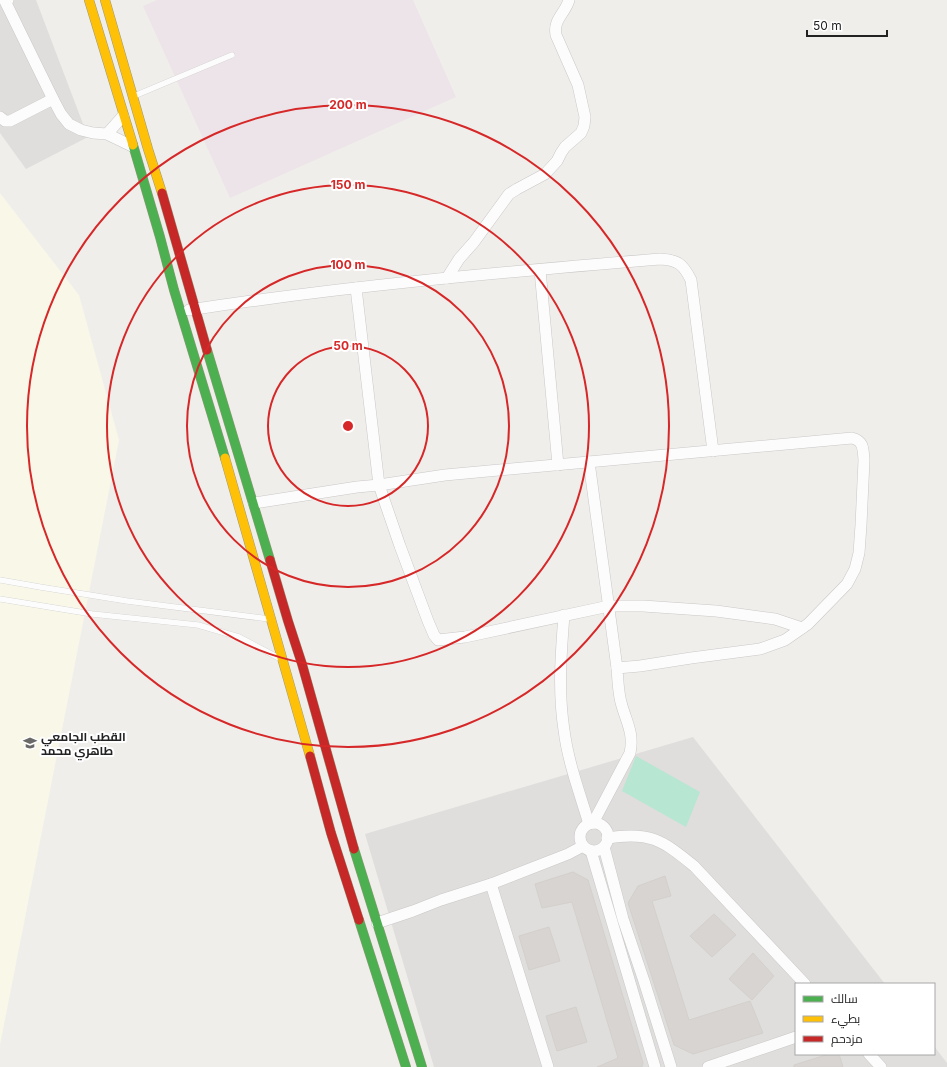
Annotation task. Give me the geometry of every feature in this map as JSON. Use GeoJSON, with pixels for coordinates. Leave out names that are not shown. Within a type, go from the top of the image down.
{"type":"FeatureCollection","features":[{"type":"Feature","properties":{"kind":"main road"},"geometry":{"type":"LineString","coordinates":[[89,0],[236,495],[279,620],[302,664],[351,838],[422,1067]]}},
{"type":"Feature","properties":{"kind":"main road"},"geometry":{"type":"LineString","coordinates":[[105,0],[195,309],[254,503],[279,620],[282,659],[331,833],[406,1067]]}},
{"type":"Feature","properties":{"kind":"main road"},"geometry":{"type":"LineString","coordinates":[[396,1036],[411,1030]]}},
{"type":"Feature","properties":{"kind":"street"},"geometry":{"type":"LineString","coordinates":[[447,278],[459,259],[474,242],[509,194],[517,188],[545,174],[558,161],[565,147],[581,133],[585,118],[578,85],[555,30],[556,25],[568,7],[569,0]]}},
{"type":"Feature","properties":{"kind":"street"},"geometry":{"type":"LineString","coordinates":[[4,2],[53,99],[61,114],[69,124],[81,130],[107,134],[132,146]]}},
{"type":"Feature","properties":{"kind":"street"},"geometry":{"type":"LineString","coordinates":[[0,117],[5,121],[10,121],[53,99]]}},
{"type":"Feature","properties":{"kind":"street"},"geometry":{"type":"LineString","coordinates":[[107,134],[123,116]]}},
{"type":"Feature","properties":{"kind":"street"},"geometry":{"type":"LineString","coordinates":[[181,312],[275,297],[447,278],[670,259],[679,263],[687,272],[691,280],[713,451]]}},
{"type":"Feature","properties":{"kind":"street"},"geometry":{"type":"LineString","coordinates":[[540,270],[558,465]]}},
{"type":"Feature","properties":{"kind":"street"},"geometry":{"type":"LineString","coordinates":[[356,288],[379,485],[420,600],[434,635],[438,640],[466,636],[609,606],[643,606],[716,611],[775,619],[802,628]]}},
{"type":"Feature","properties":{"kind":"street"},"geometry":{"type":"LineString","coordinates":[[254,503],[445,475],[852,438],[857,439],[860,442],[864,460],[859,553],[855,569],[847,584],[808,624],[785,640],[760,649],[617,668]]}},
{"type":"Feature","properties":{"kind":"street"},"geometry":{"type":"LineString","coordinates":[[589,462],[620,697],[630,728],[632,744],[630,752],[591,824],[582,830],[580,834],[581,843],[587,848],[596,851],[606,842],[624,835],[645,836],[659,840],[674,849],[694,866],[804,983]]}},
{"type":"Feature","properties":{"kind":"street"},"geometry":{"type":"LineString","coordinates":[[564,615],[561,658],[561,706],[564,731],[568,752],[591,824]]}},
{"type":"Feature","properties":{"kind":"street"},"geometry":{"type":"LineString","coordinates":[[591,824],[597,824],[605,829],[607,833],[606,842],[623,919],[671,1067]]}},
{"type":"Feature","properties":{"kind":"street"},"geometry":{"type":"LineString","coordinates":[[377,923],[491,884],[587,848]]}},
{"type":"Feature","properties":{"kind":"street"},"geometry":{"type":"LineString","coordinates":[[587,848],[655,1067]]}},
{"type":"Feature","properties":{"kind":"street"},"geometry":{"type":"LineString","coordinates":[[491,884],[548,1067]]}},
{"type":"Feature","properties":{"kind":"street"},"geometry":{"type":"LineString","coordinates":[[708,1067],[795,1037]]}},
{"type":"Feature","properties":{"kind":"street"},"geometry":{"type":"LineString","coordinates":[[866,1055],[869,1067]]}},
{"type":"Feature","properties":{"kind":"street"},"geometry":{"type":"LineString","coordinates":[[870,1055],[881,1067]]}},
{"type":"Feature","properties":{"kind":"lane"},"geometry":{"type":"LineString","coordinates":[[119,101],[232,55]]}},
{"type":"Feature","properties":{"kind":"lane"},"geometry":{"type":"LineString","coordinates":[[0,580],[40,588],[126,601],[279,620]]}},
{"type":"Feature","properties":{"kind":"lane"},"geometry":{"type":"LineString","coordinates":[[0,599],[92,614],[198,625],[239,637],[282,659]]}},
{"type":"Feature","properties":{"kind":"shaded area"},"geometry":{"type":"Polygon","coordinates":[[[0,0],[36,0],[88,137],[26,169],[0,133],[0,0]]]}},
{"type":"Feature","properties":{"kind":"shaded area"},"geometry":{"type":"Polygon","coordinates":[[[157,0],[413,0],[456,97],[230,198],[143,6],[157,0]]]}},
{"type":"Feature","properties":{"kind":"shaded area","name":"القطب الجامعي طاهري محمد"},"geometry":{"type":"Polygon","coordinates":[[[0,193],[79,295],[119,440],[0,1045],[0,193]]]}},
{"type":"Feature","properties":{"kind":"shaded area"},"geometry":{"type":"Polygon","coordinates":[[[693,737],[884,983],[795,983],[795,1055],[935,1055],[935,1047],[947,1063],[947,1067],[434,1067],[365,834],[693,737]]]}},
{"type":"Feature","properties":{"kind":"green space"},"geometry":{"type":"Polygon","coordinates":[[[636,756],[700,792],[686,827],[622,791],[636,756]]]}},
{"type":"Feature","properties":{"kind":"building"},"geometry":{"type":"Polygon","coordinates":[[[573,872],[588,880],[643,1063],[642,1067],[597,1067],[618,1058],[572,902],[542,908],[535,884],[573,872]]]}},
{"type":"Feature","properties":{"kind":"building"},"geometry":{"type":"Polygon","coordinates":[[[665,876],[671,896],[652,901],[689,1020],[750,1001],[763,1033],[693,1054],[674,1045],[628,903],[638,886],[665,876]]]}},
{"type":"Feature","properties":{"kind":"building"},"geometry":{"type":"Polygon","coordinates":[[[714,914],[736,935],[712,957],[690,936],[714,914]]]}},
{"type":"Feature","properties":{"kind":"building"},"geometry":{"type":"Polygon","coordinates":[[[549,927],[560,961],[529,970],[519,936],[549,927]]]}},
{"type":"Feature","properties":{"kind":"building"},"geometry":{"type":"Polygon","coordinates":[[[753,953],[774,976],[752,1000],[729,979],[753,953]]]}},
{"type":"Feature","properties":{"kind":"building"},"geometry":{"type":"Polygon","coordinates":[[[576,1007],[587,1042],[557,1051],[546,1016],[576,1007]]]}},
{"type":"Feature","properties":{"kind":"building"},"geometry":{"type":"Polygon","coordinates":[[[826,1055],[839,1055],[843,1067],[794,1067],[794,1065],[826,1055]]]}},
{"type":"Feature","properties":{"kind":"traffic: fast"},"geometry":{"type":"LineString","coordinates":[[133,145],[174,290],[225,458]]}},
{"type":"Feature","properties":{"kind":"traffic: fast"},"geometry":{"type":"LineString","coordinates":[[207,350],[270,560]]}},
{"type":"Feature","properties":{"kind":"traffic: fast"},"geometry":{"type":"LineString","coordinates":[[354,849],[422,1067]]}},
{"type":"Feature","properties":{"kind":"traffic: fast"},"geometry":{"type":"LineString","coordinates":[[359,920],[406,1067]]}},
{"type":"Feature","properties":{"kind":"traffic: slow"},"geometry":{"type":"LineString","coordinates":[[89,0],[133,145]]}},
{"type":"Feature","properties":{"kind":"traffic: slow"},"geometry":{"type":"LineString","coordinates":[[105,0],[162,193]]}},
{"type":"Feature","properties":{"kind":"traffic: slow"},"geometry":{"type":"LineString","coordinates":[[225,458],[310,756]]}},
{"type":"Feature","properties":{"kind":"traffic: jam"},"geometry":{"type":"LineString","coordinates":[[162,193],[207,350]]}},
{"type":"Feature","properties":{"kind":"traffic: jam"},"geometry":{"type":"LineString","coordinates":[[270,560],[302,664],[354,849]]}},
{"type":"Feature","properties":{"kind":"traffic: jam"},"geometry":{"type":"LineString","coordinates":[[310,756],[331,833],[359,920]]}},
{"type":"Feature","properties":{"kind":"place","name":"القطب الجامعي طاهري محمد"},"geometry":{"type":"Point","coordinates":[30,743]}}]}
